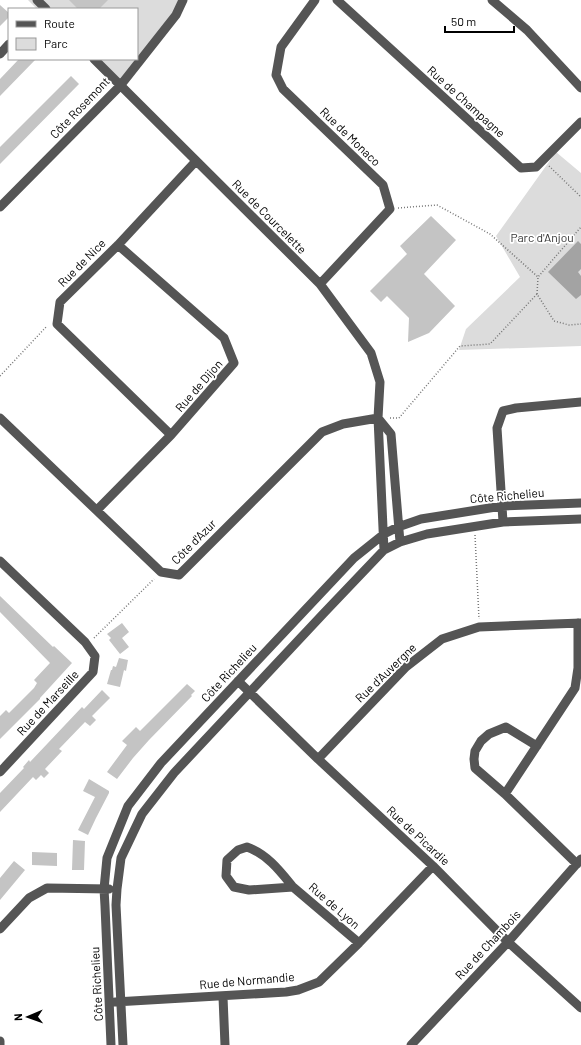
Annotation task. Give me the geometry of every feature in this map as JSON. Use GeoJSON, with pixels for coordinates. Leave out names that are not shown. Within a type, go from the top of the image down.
{"type":"FeatureCollection","features":[{"type":"Feature","properties":{"kind":"street"},"geometry":{"type":"LineString","coordinates":[[37,0],[44,8]]}},
{"type":"Feature","properties":{"kind":"street","name":"Côte Rosemont"},"geometry":{"type":"LineString","coordinates":[[0,207],[120,86],[176,15],[183,0]]}},
{"type":"Feature","properties":{"kind":"street","name":"Rue de Monaco"},"geometry":{"type":"LineString","coordinates":[[315,0],[281,48],[276,75],[283,89],[383,185],[390,209]]}},
{"type":"Feature","properties":{"kind":"street","name":"Rue de Champagne"},"geometry":{"type":"LineString","coordinates":[[337,0],[521,168],[536,167],[581,122]]}},
{"type":"Feature","properties":{"kind":"street"},"geometry":{"type":"LineString","coordinates":[[492,0],[527,30],[581,88]]}},
{"type":"Feature","properties":{"kind":"street"},"geometry":{"type":"LineString","coordinates":[[0,54],[8,45]]}},
{"type":"Feature","properties":{"kind":"street","name":"Rue de Courcelette"},"geometry":{"type":"LineString","coordinates":[[95,60],[320,284],[371,353],[380,382],[378,418],[384,550]]}},
{"type":"Feature","properties":{"kind":"street","name":"Rue de Nice"},"geometry":{"type":"LineString","coordinates":[[171,435],[57,324],[60,302],[118,245],[196,161]]}},
{"type":"Feature","properties":{"kind":"street"},"geometry":{"type":"LineString","coordinates":[[320,284],[390,209]]}},
{"type":"Feature","properties":{"kind":"street","name":"Rue de Dijon"},"geometry":{"type":"LineString","coordinates":[[97,510],[171,435],[234,363],[224,338],[118,245]]}},
{"type":"Feature","properties":{"kind":"street"},"geometry":{"type":"LineString","coordinates":[[503,522],[497,428],[503,411],[516,408],[581,402]]}},
{"type":"Feature","properties":{"kind":"street","name":"Côte d'Azur"},"geometry":{"type":"LineString","coordinates":[[0,418],[161,572],[179,575],[322,432],[343,424],[378,418]]}},
{"type":"Feature","properties":{"kind":"street"},"geometry":{"type":"LineString","coordinates":[[378,418],[391,434],[400,542]]}},
{"type":"Feature","properties":{"kind":"street","name":"Côte Richelieu"},"geometry":{"type":"LineString","coordinates":[[111,1045],[104,889],[107,858],[128,806],[161,763],[354,558],[384,534],[398,527],[421,519],[502,506],[581,503]]}},
{"type":"Feature","properties":{"kind":"street","name":"Côte Richelieu"},"geometry":{"type":"LineString","coordinates":[[123,1045],[116,905],[121,858],[142,814],[174,774],[384,550],[400,542],[427,534],[503,522],[581,519]]}},
{"type":"Feature","properties":{"kind":"street","name":"Rue de Marseille"},"geometry":{"type":"LineString","coordinates":[[0,561],[87,645],[94,656],[93,672],[0,772]]}},
{"type":"Feature","properties":{"kind":"street"},"geometry":{"type":"LineString","coordinates":[[505,794],[575,688],[578,668],[580,623]]}},
{"type":"Feature","properties":{"kind":"street","name":"Rue d'Auvergne"},"geometry":{"type":"LineString","coordinates":[[318,759],[406,667],[442,639],[479,627],[580,623]]}},
{"type":"Feature","properties":{"kind":"street","name":"Rue de Picardie"},"geometry":{"type":"LineString","coordinates":[[238,681],[318,759],[433,866],[508,942],[581,1008]]}},
{"type":"Feature","properties":{"kind":"street"},"geometry":{"type":"LineString","coordinates":[[537,746],[506,727],[489,734],[481,741],[475,751],[475,768],[579,861]]}},
{"type":"Feature","properties":{"kind":"street","name":"Rue de Lyon"},"geometry":{"type":"LineString","coordinates":[[293,887],[249,890],[234,887],[226,876],[227,860],[238,850],[248,847],[258,851],[277,867],[293,887],[359,943]]}},
{"type":"Feature","properties":{"kind":"street","name":"Rue de Chambois"},"geometry":{"type":"LineString","coordinates":[[411,1045],[508,942],[579,861]]}},
{"type":"Feature","properties":{"kind":"street","name":"Rue de Normandie"},"geometry":{"type":"LineString","coordinates":[[110,1002],[286,992],[298,990],[319,982],[433,866]]}},
{"type":"Feature","properties":{"kind":"street"},"geometry":{"type":"LineString","coordinates":[[0,929],[29,898],[47,888],[117,889]]}},
{"type":"Feature","properties":{"kind":"street"},"geometry":{"type":"LineString","coordinates":[[223,996],[225,1045]]}},
{"type":"Feature","properties":{"kind":"path"},"geometry":{"type":"LineString","coordinates":[[543,160],[581,197]]}},
{"type":"Feature","properties":{"kind":"path"},"geometry":{"type":"LineString","coordinates":[[390,209],[437,204],[490,234],[538,277]]}},
{"type":"Feature","properties":{"kind":"path"},"geometry":{"type":"LineString","coordinates":[[581,227],[538,277],[537,294],[554,321],[569,325],[581,324]]}},
{"type":"Feature","properties":{"kind":"path"},"geometry":{"type":"LineString","coordinates":[[378,418],[399,418],[460,346],[490,344],[537,294]]}},
{"type":"Feature","properties":{"kind":"path"},"geometry":{"type":"LineString","coordinates":[[0,376],[48,325]]}},
{"type":"Feature","properties":{"kind":"path"},"geometry":{"type":"LineString","coordinates":[[474,527],[479,627]]}},
{"type":"Feature","properties":{"kind":"path"},"geometry":{"type":"LineString","coordinates":[[87,645],[161,572]]}},
{"type":"Feature","properties":{"kind":"green space"},"geometry":{"type":"Polygon","coordinates":[[[28,0],[180,0],[174,13],[117,88],[89,60],[138,60],[138,8],[36,8],[28,0]]]}},
{"type":"Feature","properties":{"kind":"green space","name":"Parc d'Anjou"},"geometry":{"type":"Polygon","coordinates":[[[556,152],[581,173],[581,346],[459,350],[466,329],[520,277],[496,236],[556,152]]]}},
{"type":"Feature","properties":{"kind":"shaded area"},"geometry":{"type":"Polygon","coordinates":[[[578,241],[581,244],[581,269],[578,272],[581,276],[581,295],[576,299],[548,272],[578,241]]]}},
{"type":"Feature","properties":{"kind":"building"},"geometry":{"type":"Polygon","coordinates":[[[69,0],[108,0],[100,8],[77,8],[69,0]]]}},
{"type":"Feature","properties":{"kind":"building"},"geometry":{"type":"Polygon","coordinates":[[[0,5],[8,12],[8,18],[0,26],[0,5]]]}},
{"type":"Feature","properties":{"kind":"building"},"geometry":{"type":"Polygon","coordinates":[[[18,60],[35,60],[0,96],[0,79],[18,60]]]}},
{"type":"Feature","properties":{"kind":"building"},"geometry":{"type":"Polygon","coordinates":[[[71,76],[79,84],[0,164],[0,147],[71,76]]]}},
{"type":"Feature","properties":{"kind":"building"},"geometry":{"type":"Polygon","coordinates":[[[431,216],[456,240],[424,274],[455,306],[429,333],[408,342],[409,318],[387,296],[381,302],[370,291],[407,254],[400,246],[431,216]]]}},
{"type":"Feature","properties":{"kind":"building"},"geometry":{"type":"Polygon","coordinates":[[[0,596],[53,647],[54,646],[72,663],[40,699],[0,739],[0,716],[6,710],[9,713],[34,688],[37,683],[34,680],[50,663],[0,612],[0,596]]]}},
{"type":"Feature","properties":{"kind":"building"},"geometry":{"type":"Polygon","coordinates":[[[122,623],[129,632],[122,638],[129,647],[120,654],[109,640],[111,638],[107,634],[122,623]]]}},
{"type":"Feature","properties":{"kind":"building"},"geometry":{"type":"Polygon","coordinates":[[[119,658],[128,660],[126,671],[124,670],[120,687],[107,684],[111,670],[113,666],[116,667],[119,658]]]}},
{"type":"Feature","properties":{"kind":"building"},"geometry":{"type":"Polygon","coordinates":[[[187,684],[195,691],[191,695],[192,696],[149,740],[117,779],[107,772],[127,745],[122,741],[136,727],[140,731],[187,684]]]}},
{"type":"Feature","properties":{"kind":"building"},"geometry":{"type":"Polygon","coordinates":[[[102,690],[110,698],[92,716],[96,720],[90,726],[85,722],[59,749],[62,751],[45,769],[49,773],[44,778],[41,775],[36,780],[33,777],[0,812],[0,793],[24,768],[23,767],[29,760],[30,762],[82,707],[84,709],[102,690]]]}},
{"type":"Feature","properties":{"kind":"building"},"geometry":{"type":"Polygon","coordinates":[[[89,779],[109,791],[109,793],[88,835],[78,830],[95,797],[83,791],[89,779]]]}},
{"type":"Feature","properties":{"kind":"building"},"geometry":{"type":"Polygon","coordinates":[[[73,840],[85,841],[84,870],[72,870],[73,840]]]}},
{"type":"Feature","properties":{"kind":"building"},"geometry":{"type":"Polygon","coordinates":[[[32,852],[57,853],[57,866],[32,865],[32,852]]]}},
{"type":"Feature","properties":{"kind":"building"},"geometry":{"type":"Polygon","coordinates":[[[14,861],[25,870],[0,900],[0,878],[14,861]]]}}]}
